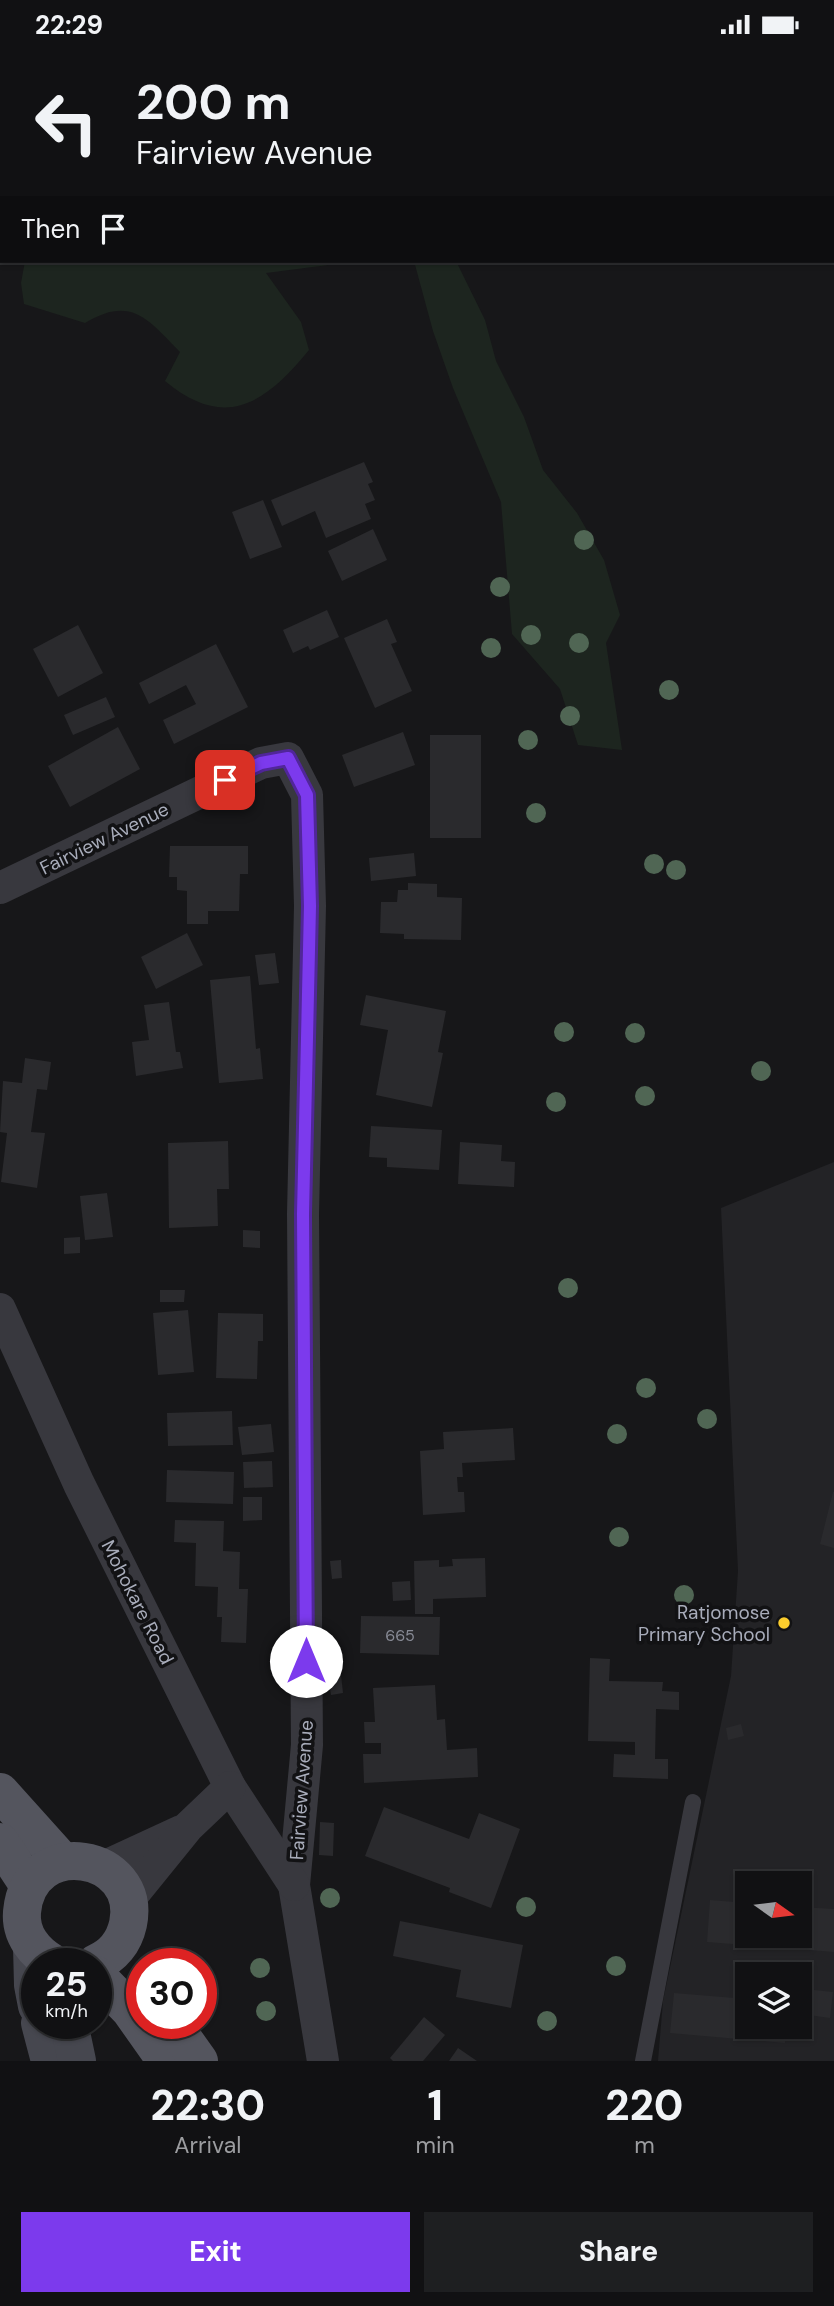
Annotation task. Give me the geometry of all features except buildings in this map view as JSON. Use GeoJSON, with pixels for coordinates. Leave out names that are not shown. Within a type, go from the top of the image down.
{"type":"FeatureCollection","features":[{"type":"Feature","properties":{"kind":"main road"},"geometry":{"type":"LineString","coordinates":[[0,1792],[62,1861]]}},
{"type":"Feature","properties":{"kind":"main road"},"geometry":{"type":"LineString","coordinates":[[0,1842],[29,1886]]}},
{"type":"Feature","properties":{"kind":"main road"},"geometry":{"type":"LineString","coordinates":[[37,1948],[24,1933],[22,1917],[29,1886],[38,1875],[62,1861],[83,1861],[103,1867],[114,1876],[137,1948]]}},
{"type":"Feature","properties":{"kind":"main road"},"geometry":{"type":"LineString","coordinates":[[112,1951],[118,1947],[127,1916]]}},
{"type":"Feature","properties":{"kind":"main road"},"geometry":{"type":"LineString","coordinates":[[112,1991],[130,2010],[166,2061]]}},
{"type":"Feature","properties":{"kind":"main road"},"geometry":{"type":"LineString","coordinates":[[44,2039],[50,2061]]}},
{"type":"Feature","properties":{"kind":"main road"},"geometry":{"type":"LineString","coordinates":[[72,2039],[76,2061]]}},
{"type":"Feature","properties":{"kind":"main road"},"geometry":{"type":"LineString","coordinates":[[184,2039],[199,2061]]}},
{"type":"Feature","properties":{"kind":"street","name":"Fairview Avenue"},"geometry":{"type":"LineString","coordinates":[[0,888],[261,763],[288,758],[307,795],[310,906],[303,1228],[307,1745],[293,1885]]}},
{"type":"Feature","properties":{"kind":"street","name":"Mohokare Road"},"geometry":{"type":"LineString","coordinates":[[0,1309],[79,1484],[230,1787],[293,1885]]}},
{"type":"Feature","properties":{"kind":"street"},"geometry":{"type":"LineString","coordinates":[[127,1916],[188,1827],[230,1787]]}},
{"type":"Feature","properties":{"kind":"street"},"geometry":{"type":"LineString","coordinates":[[103,1867],[188,1827]]}},
{"type":"Feature","properties":{"kind":"street"},"geometry":{"type":"LineString","coordinates":[[293,1885],[323,2061]]}},
{"type":"Feature","properties":{"kind":"lane"},"geometry":{"type":"LineString","coordinates":[[643,2061],[693,1802]]}},
{"type":"Feature","properties":{"kind":"shaded area"},"geometry":{"type":"Polygon","coordinates":[[[25,263],[337,263],[266,273],[301,322],[309,350],[293,369],[260,397],[243,405],[225,407],[207,405],[187,396],[165,381],[180,352],[148,321],[127,311],[115,311],[85,323],[24,304],[21,283],[25,263]]]}},
{"type":"Feature","properties":{"kind":"shaded area"},"geometry":{"type":"Polygon","coordinates":[[[415,263],[457,263],[485,320],[496,361],[524,417],[543,470],[577,513],[604,560],[620,615],[606,643],[622,750],[578,745],[560,689],[512,634],[501,502],[453,388],[433,331],[415,263]]]}},
{"type":"Feature","properties":{"kind":"shaded area","name":"Ratjomose Primary School"},"geometry":{"type":"Polygon","coordinates":[[[834,1162],[834,2061],[658,2061],[663,2001],[731,1676],[738,1571],[721,1208],[834,1162]]]}},
{"type":"Feature","properties":{"kind":"place","name":"Ratjomose Primary School"},"geometry":{"type":"Point","coordinates":[784,1623]}},
{"type":"Feature","properties":{"kind":"route"},"geometry":{"type":"LineString","coordinates":[[225,780],[261,763],[288,758],[307,795],[310,906],[303,1214],[306,1661]]}}]}
